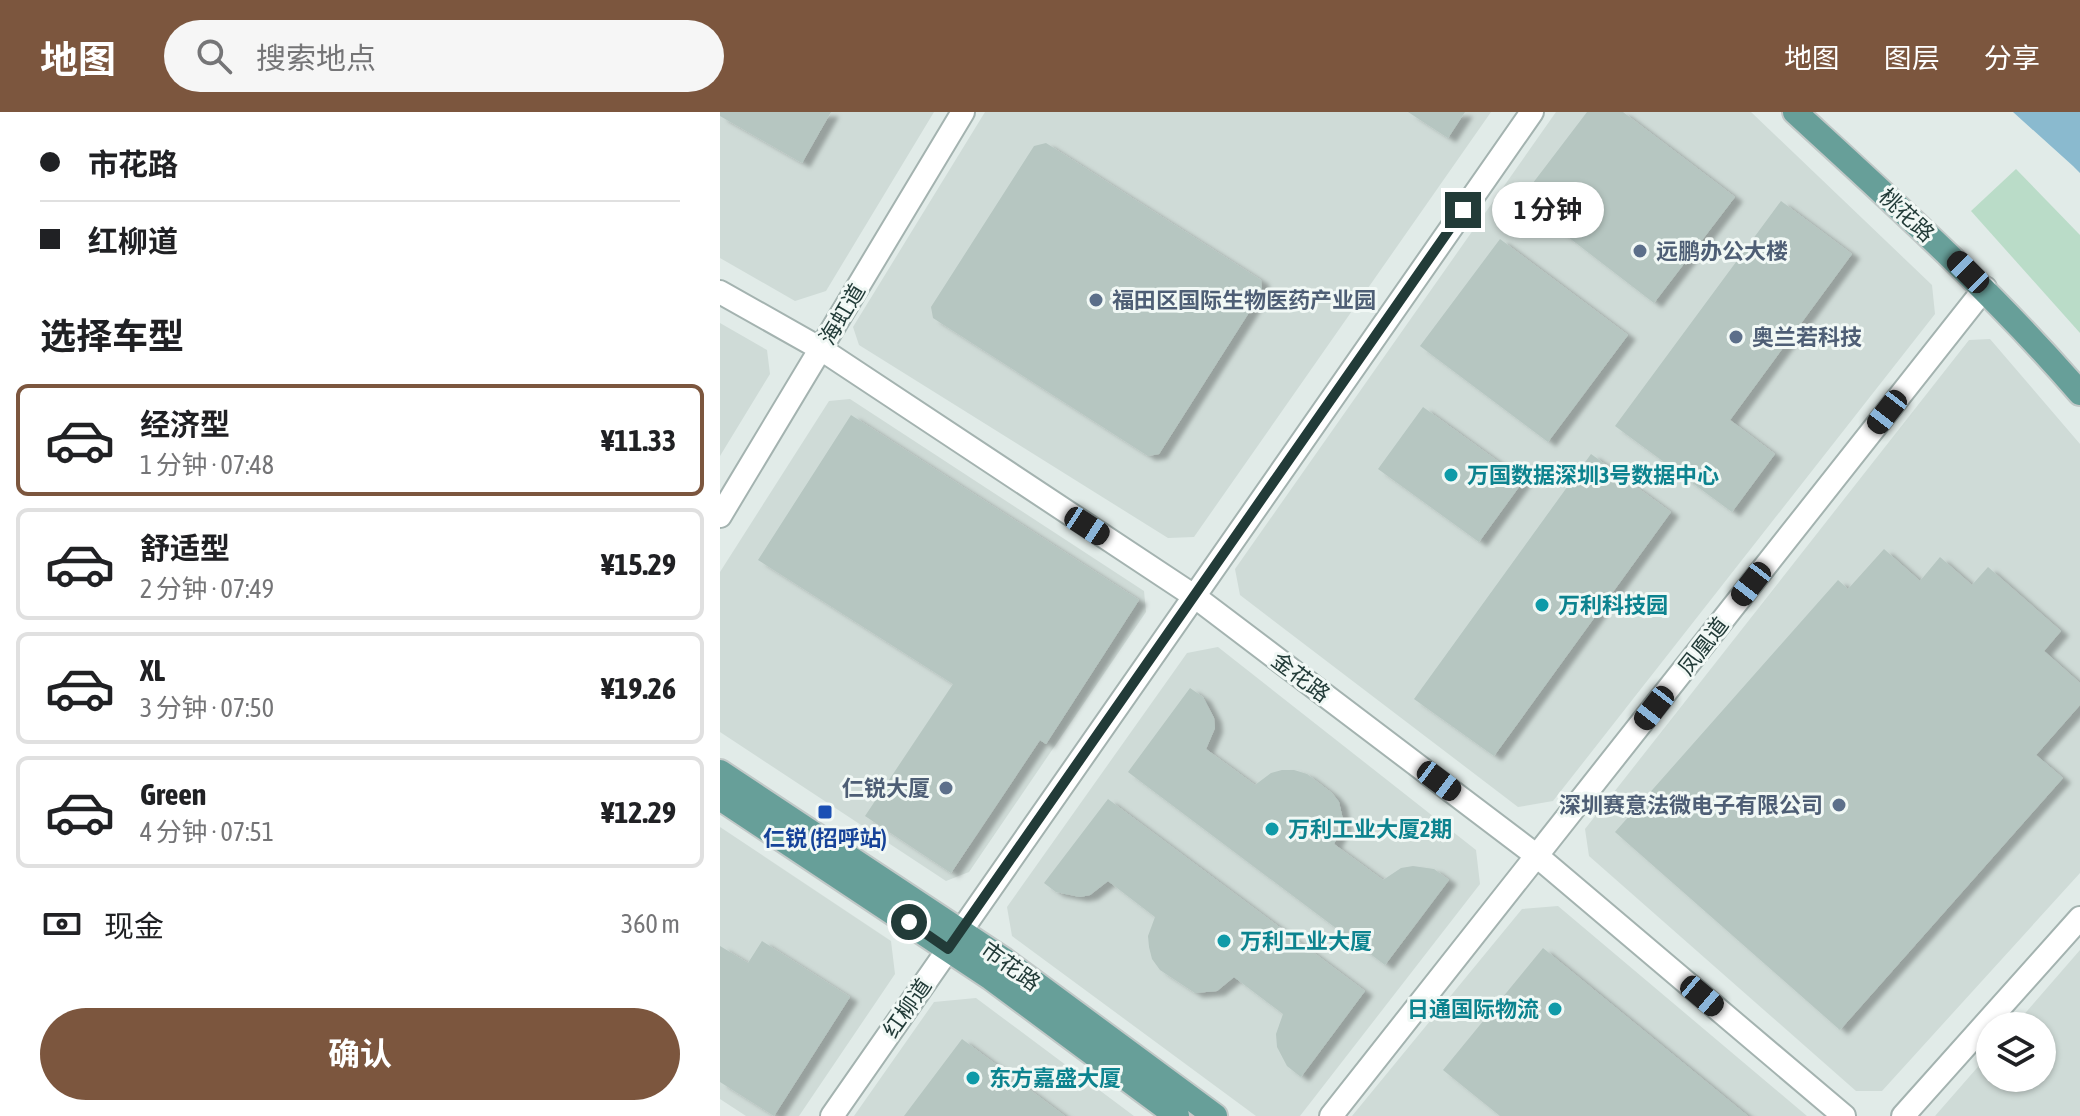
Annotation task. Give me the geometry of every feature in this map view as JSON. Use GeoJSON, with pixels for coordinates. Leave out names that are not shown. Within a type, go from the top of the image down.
{"type":"FeatureCollection","features":[{"type":"Feature","properties":{"kind":"main road","name":"桃花路"},"geometry":{"type":"LineString","coordinates":[[1795,112],[1985,288],[2080,393]]}},
{"type":"Feature","properties":{"kind":"main road","name":"市花路"},"geometry":{"type":"LineString","coordinates":[[720,772],[954,940],[1215,1116]]}},
{"type":"Feature","properties":{"kind":"main road","name":"市花路"},"geometry":{"type":"LineString","coordinates":[[720,798],[954,940],[1177,1116]]}},
{"type":"Feature","properties":{"kind":"street","name":"海虹道"},"geometry":{"type":"LineString","coordinates":[[720,516],[963,112]]}},
{"type":"Feature","properties":{"kind":"street","name":"红柳道"},"geometry":{"type":"LineString","coordinates":[[832,1116],[1532,112]]}},
{"type":"Feature","properties":{"kind":"street","name":"凤凰道"},"geometry":{"type":"LineString","coordinates":[[1331,1116],[1985,288]]}},
{"type":"Feature","properties":{"kind":"street","name":"金花路"},"geometry":{"type":"LineString","coordinates":[[720,292],[821,349],[1194,596],[1537,856],[1844,1116]]}},
{"type":"Feature","properties":{"kind":"street"},"geometry":{"type":"LineString","coordinates":[[1903,1116],[2080,918]]}},
{"type":"Feature","properties":{"kind":"shaded area"},"geometry":{"type":"Polygon","coordinates":[[[720,112],[934,112],[826,291],[795,301],[720,258],[720,112]]]}},
{"type":"Feature","properties":{"kind":"shaded area","name":"福田区国际生物医药产业园"},"geometry":{"type":"Polygon","coordinates":[[[985,112],[1491,112],[1194,537],[1168,538],[859,345],[853,327],[985,112]]]}},
{"type":"Feature","properties":{"kind":"shaded area"},"geometry":{"type":"Polygon","coordinates":[[[1556,112],[1751,112],[1932,285],[1935,314],[1553,801],[1518,807],[1240,595],[1235,569],[1556,112]]]}},
{"type":"Feature","properties":{"kind":"shaded area"},"geometry":{"type":"Polygon","coordinates":[[[720,323],[767,350],[770,374],[720,456],[720,323]]]}},
{"type":"Feature","properties":{"kind":"shaded area"},"geometry":{"type":"Polygon","coordinates":[[[1990,339],[2080,444],[2080,873],[1882,1091],[1856,1091],[1589,856],[1585,829],[1969,340],[1990,339]]]}},
{"type":"Feature","properties":{"kind":"shaded area"},"geometry":{"type":"Polygon","coordinates":[[[850,399],[1144,591],[1146,612],[969,872],[946,881],[720,732],[720,572],[829,401],[850,399]]]}},
{"type":"Feature","properties":{"kind":"shaded area"},"geometry":{"type":"Polygon","coordinates":[[[1218,647],[1476,850],[1480,884],[1300,1116],[1256,1116],[1012,936],[1007,907],[1187,653],[1218,647]]]}},
{"type":"Feature","properties":{"kind":"shaded area"},"geometry":{"type":"Polygon","coordinates":[[[720,827],[891,941],[895,974],[799,1116],[746,1116],[720,1099],[720,827]]]}},
{"type":"Feature","properties":{"kind":"shaded area"},"geometry":{"type":"Polygon","coordinates":[[[1558,906],[1807,1116],[1352,1116],[1522,909],[1558,906]]]}},
{"type":"Feature","properties":{"kind":"shaded area"},"geometry":{"type":"Polygon","coordinates":[[[2080,950],[2080,1116],[1935,1116],[1976,1069],[1976,1092],[2056,1092],[2056,1012],[2026,1012],[2080,950]]]}},
{"type":"Feature","properties":{"kind":"shaded area"},"geometry":{"type":"Polygon","coordinates":[[[976,998],[1134,1116],[854,1116],[934,1002],[976,998]]]}},
{"type":"Feature","properties":{"kind":"green space"},"geometry":{"type":"Polygon","coordinates":[[[2016,169],[2080,235],[2080,333],[1971,211],[2016,169]]]}},
{"type":"Feature","properties":{"kind":"water"},"geometry":{"type":"Polygon","coordinates":[[[2013,112],[2080,112],[2080,173],[2073,166],[2013,112]]]}},
{"type":"Feature","properties":{"kind":"building"},"geometry":{"type":"Polygon","coordinates":[[[720,112],[831,112],[802,163],[720,116],[720,112]]]}},
{"type":"Feature","properties":{"kind":"building"},"geometry":{"type":"Polygon","coordinates":[[[1408,112],[1465,112],[1448,138],[1408,112]]]}},
{"type":"Feature","properties":{"kind":"building","name":"远鹏办公大楼"},"geometry":{"type":"Polygon","coordinates":[[[1587,112],[1623,112],[1735,197],[1654,303],[1520,200],[1587,112]]]}},
{"type":"Feature","properties":{"kind":"building","name":"福田区国际生物医药产业园"},"geometry":{"type":"Polygon","coordinates":[[[1046,143],[1261,280],[1262,292],[1159,454],[1148,456],[933,318],[931,307],[1034,146],[1046,143]]]}},
{"type":"Feature","properties":{"kind":"building","name":"奥兰若科技"},"geometry":{"type":"Polygon","coordinates":[[[1781,201],[1852,254],[1730,420],[1775,454],[1732,512],[1615,426],[1781,201]]]}},
{"type":"Feature","properties":{"kind":"building"},"geometry":{"type":"Polygon","coordinates":[[[1500,239],[1628,335],[1548,442],[1420,346],[1500,239]]]}},
{"type":"Feature","properties":{"kind":"building","name":"万国数据深圳3号数据中心"},"geometry":{"type":"Polygon","coordinates":[[[1423,407],[1524,480],[1479,542],[1378,469],[1423,407]]]}},
{"type":"Feature","properties":{"kind":"building"},"geometry":{"type":"Polygon","coordinates":[[[851,415],[1139,600],[1046,744],[1040,740],[951,873],[865,816],[953,684],[758,560],[851,415]]]}},
{"type":"Feature","properties":{"kind":"building","name":"万利科技园"},"geometry":{"type":"Polygon","coordinates":[[[1591,454],[1671,512],[1494,756],[1414,699],[1591,454]]]}},
{"type":"Feature","properties":{"kind":"building","name":"深圳赛意法微电子有限公司"},"geometry":{"type":"Polygon","coordinates":[[[1884,549],[1920,581],[1940,557],[1972,585],[1988,567],[2061,631],[2044,651],[2080,683],[2080,705],[2036,755],[2063,778],[1840,1030],[1615,832],[1838,580],[1848,589],[1884,549]]]}},
{"type":"Feature","properties":{"kind":"building","name":"万利工业大厦2期"},"geometry":{"type":"Polygon","coordinates":[[[1190,688],[1203,697],[1214,718],[1215,728],[1206,749],[1255,785],[1271,773],[1294,770],[1307,774],[1332,793],[1339,802],[1344,824],[1334,844],[1383,880],[1401,868],[1413,866],[1434,869],[1449,880],[1385,965],[1128,772],[1190,688]]]}},
{"type":"Feature","properties":{"kind":"building","name":"万利工业大厦"},"geometry":{"type":"Polygon","coordinates":[[[1108,799],[1365,991],[1301,1077],[1287,1066],[1277,1047],[1276,1034],[1283,1014],[1234,977],[1217,991],[1195,993],[1160,970],[1152,959],[1149,947],[1148,936],[1155,917],[1108,881],[1090,895],[1080,897],[1056,892],[1044,883],[1108,799]]]}},
{"type":"Feature","properties":{"kind":"building"},"geometry":{"type":"Polygon","coordinates":[[[762,941],[850,997],[774,1116],[720,1082],[720,946],[748,963],[762,941]]]}},
{"type":"Feature","properties":{"kind":"building","name":"日通国际物流"},"geometry":{"type":"Polygon","coordinates":[[[1543,948],[1748,1116],[1500,1116],[1443,1070],[1543,948]]]}},
{"type":"Feature","properties":{"kind":"building","name":"东方嘉盛大厦"},"geometry":{"type":"Polygon","coordinates":[[[962,1039],[1065,1116],[904,1116],[962,1039]]]}},
{"type":"Feature","properties":{"kind":"place","name":"远鹏办公大楼"},"geometry":{"type":"Point","coordinates":[1640,251]}},
{"type":"Feature","properties":{"kind":"place","name":"福田区国际生物医药产业园"},"geometry":{"type":"Point","coordinates":[1096,300]}},
{"type":"Feature","properties":{"kind":"place","name":"奥兰若科技"},"geometry":{"type":"Point","coordinates":[1736,337]}},
{"type":"Feature","properties":{"kind":"place","name":"万国数据深圳3号数据中心"},"geometry":{"type":"Point","coordinates":[1451,475]}},
{"type":"Feature","properties":{"kind":"place","name":"万利科技园"},"geometry":{"type":"Point","coordinates":[1542,605]}},
{"type":"Feature","properties":{"kind":"place","name":"仁锐大厦"},"geometry":{"type":"Point","coordinates":[946,788]}},
{"type":"Feature","properties":{"kind":"place","name":"深圳赛意法微电子有限公司"},"geometry":{"type":"Point","coordinates":[1839,805]}},
{"type":"Feature","properties":{"kind":"place","name":"仁锐 (招呼站)"},"geometry":{"type":"Point","coordinates":[825,812]}},
{"type":"Feature","properties":{"kind":"place","name":"万利工业大厦2期"},"geometry":{"type":"Point","coordinates":[1272,829]}},
{"type":"Feature","properties":{"kind":"place","name":"万利工业大厦"},"geometry":{"type":"Point","coordinates":[1224,941]}},
{"type":"Feature","properties":{"kind":"place","name":"日通国际物流"},"geometry":{"type":"Point","coordinates":[1555,1009]}},
{"type":"Feature","properties":{"kind":"place","name":"东方嘉盛大厦"},"geometry":{"type":"Point","coordinates":[973,1078]}},
{"type":"Feature","properties":{"kind":"route"},"geometry":{"type":"LineString","coordinates":[[909,922],[948,949],[1463,210]]}}]}
